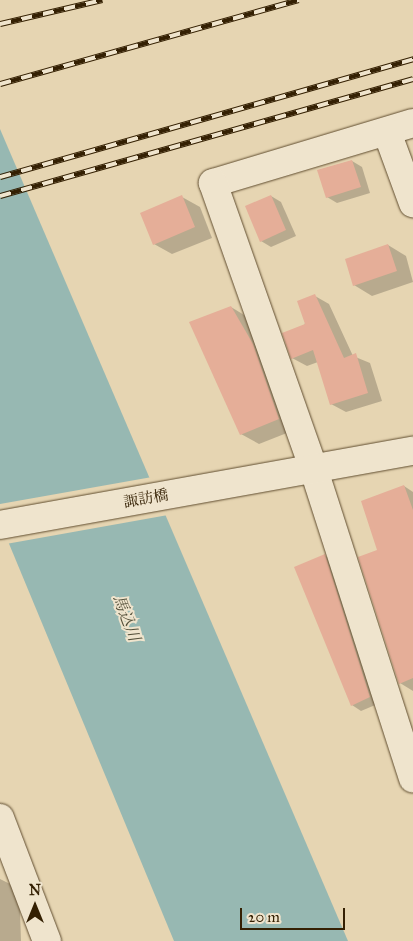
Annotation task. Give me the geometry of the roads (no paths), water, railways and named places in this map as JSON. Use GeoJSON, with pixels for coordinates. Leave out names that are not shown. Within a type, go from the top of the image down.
{"type":"FeatureCollection","features":[{"type":"Feature","properties":{"kind":"street"},"geometry":{"type":"LineString","coordinates":[[413,124],[213,183],[303,472],[413,779]]}},
{"type":"Feature","properties":{"kind":"street"},"geometry":{"type":"LineString","coordinates":[[387,132],[413,203]]}},
{"type":"Feature","properties":{"kind":"street","name":"諏訪橋"},"geometry":{"type":"LineString","coordinates":[[0,525],[413,451]]}},
{"type":"Feature","properties":{"kind":"street"},"geometry":{"type":"LineString","coordinates":[[0,818],[7,857],[47,941]]}},
{"type":"Feature","properties":{"kind":"water","name":"馬込川"},"geometry":{"type":"Polygon","coordinates":[[[0,129],[348,941],[174,941],[0,522],[0,129]]]}},
{"type":"Feature","properties":{"kind":"railway"},"geometry":{"type":"LineString","coordinates":[[0,24],[102,0]]}},
{"type":"Feature","properties":{"kind":"railway"},"geometry":{"type":"LineString","coordinates":[[0,84],[298,0]]}},
{"type":"Feature","properties":{"kind":"railway"},"geometry":{"type":"LineString","coordinates":[[0,177],[413,59]]}},
{"type":"Feature","properties":{"kind":"railway"},"geometry":{"type":"LineString","coordinates":[[0,196],[413,79]]}}]}
